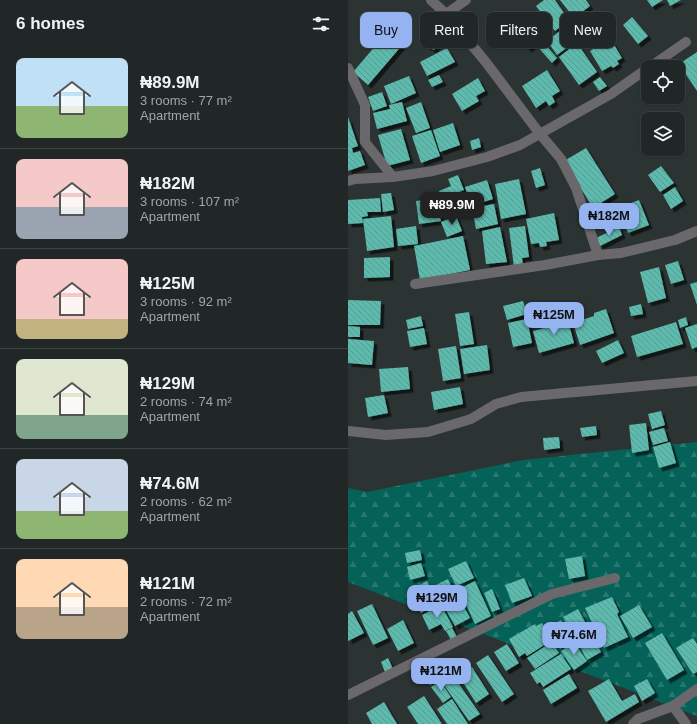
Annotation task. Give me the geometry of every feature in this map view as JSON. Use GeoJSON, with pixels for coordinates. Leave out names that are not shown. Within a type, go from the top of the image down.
{"type":"FeatureCollection","features":[{"type":"Feature","properties":{"kind":"street"},"geometry":{"type":"LineString","coordinates":[[432,0],[444,12]]}},
{"type":"Feature","properties":{"kind":"street"},"geometry":{"type":"LineString","coordinates":[[449,12],[466,0]]}},
{"type":"Feature","properties":{"kind":"street"},"geometry":{"type":"LineString","coordinates":[[660,60],[686,42]]}},
{"type":"Feature","properties":{"kind":"street"},"geometry":{"type":"LineString","coordinates":[[474,48],[561,160],[576,188],[598,255]]}},
{"type":"Feature","properties":{"kind":"street"},"geometry":{"type":"LineString","coordinates":[[348,68],[365,105],[365,142],[394,177]]}},
{"type":"Feature","properties":{"kind":"street"},"geometry":{"type":"LineString","coordinates":[[348,181],[355,179],[394,177],[433,171],[487,157],[520,145],[611,94],[641,73]]}},
{"type":"Feature","properties":{"kind":"street"},"geometry":{"type":"LineString","coordinates":[[415,284],[598,255],[621,253],[675,240],[697,231]]}},
{"type":"Feature","properties":{"kind":"street"},"geometry":{"type":"LineString","coordinates":[[348,431],[386,435],[428,432],[471,419],[496,404],[522,397],[697,381]]}},
{"type":"Feature","properties":{"kind":"street"},"geometry":{"type":"LineString","coordinates":[[348,695],[552,594],[615,578]]}},
{"type":"Feature","properties":{"kind":"street"},"geometry":{"type":"LineString","coordinates":[[632,724],[638,719],[673,706],[697,689]]}},
{"type":"Feature","properties":{"kind":"street"},"geometry":{"type":"LineString","coordinates":[[673,706],[686,724]]}},
{"type":"Feature","properties":{"kind":"green space"},"geometry":{"type":"Polygon","coordinates":[[[697,442],[697,716],[348,582],[348,488],[367,492],[523,460],[697,442]]]}},
{"type":"Feature","properties":{"kind":"building"},"geometry":{"type":"Polygon","coordinates":[[[544,0],[555,0],[563,12],[560,12],[560,27],[555,31],[552,27],[552,12],[541,12],[536,6],[544,0]]]}},
{"type":"Feature","properties":{"kind":"building"},"geometry":{"type":"Polygon","coordinates":[[[560,0],[586,0],[590,6],[582,12],[569,12],[560,0]]]}},
{"type":"Feature","properties":{"kind":"building"},"geometry":{"type":"Polygon","coordinates":[[[647,0],[663,0],[652,7],[647,0]]]}},
{"type":"Feature","properties":{"kind":"building"},"geometry":{"type":"Polygon","coordinates":[[[667,0],[681,0],[670,6],[667,0]]]}},
{"type":"Feature","properties":{"kind":"building"},"geometry":{"type":"Polygon","coordinates":[[[632,17],[648,36],[638,44],[623,25],[632,17]]]}},
{"type":"Feature","properties":{"kind":"building"},"geometry":{"type":"Polygon","coordinates":[[[560,31],[560,48],[566,48],[557,55],[552,48],[552,37],[560,31]]]}},
{"type":"Feature","properties":{"kind":"building"},"geometry":{"type":"Polygon","coordinates":[[[374,48],[400,48],[368,85],[353,72],[374,48]]]}},
{"type":"Feature","properties":{"kind":"building"},"geometry":{"type":"Polygon","coordinates":[[[447,48],[455,62],[427,76],[420,62],[447,48]]]}},
{"type":"Feature","properties":{"kind":"building"},"geometry":{"type":"Polygon","coordinates":[[[539,48],[548,48],[557,58],[552,63],[539,48]]]}},
{"type":"Feature","properties":{"kind":"building"},"geometry":{"type":"Polygon","coordinates":[[[571,48],[580,48],[597,72],[579,85],[559,57],[571,48]]]}},
{"type":"Feature","properties":{"kind":"building"},"geometry":{"type":"Polygon","coordinates":[[[595,48],[616,48],[622,58],[617,61],[619,64],[613,68],[611,66],[602,71],[590,51],[595,48]]]}},
{"type":"Feature","properties":{"kind":"building"},"geometry":{"type":"Polygon","coordinates":[[[697,52],[697,91],[685,73],[685,60],[697,52]]]}},
{"type":"Feature","properties":{"kind":"building"},"geometry":{"type":"Polygon","coordinates":[[[547,70],[560,91],[552,96],[555,102],[549,106],[546,101],[536,108],[522,86],[547,70]]]}},
{"type":"Feature","properties":{"kind":"building"},"geometry":{"type":"Polygon","coordinates":[[[439,75],[443,82],[432,87],[428,80],[439,75]]]}},
{"type":"Feature","properties":{"kind":"building"},"geometry":{"type":"Polygon","coordinates":[[[409,76],[416,93],[391,104],[384,86],[409,76]]]}},
{"type":"Feature","properties":{"kind":"building"},"geometry":{"type":"Polygon","coordinates":[[[600,77],[607,86],[599,91],[593,82],[600,77]]]}},
{"type":"Feature","properties":{"kind":"building"},"geometry":{"type":"Polygon","coordinates":[[[478,78],[485,91],[476,96],[479,101],[462,111],[452,94],[478,78]]]}},
{"type":"Feature","properties":{"kind":"building"},"geometry":{"type":"Polygon","coordinates":[[[382,92],[387,106],[373,111],[368,97],[382,92]]]}},
{"type":"Feature","properties":{"kind":"building"},"geometry":{"type":"Polygon","coordinates":[[[402,102],[407,121],[377,129],[373,113],[390,109],[389,105],[402,102]]]}},
{"type":"Feature","properties":{"kind":"building"},"geometry":{"type":"Polygon","coordinates":[[[421,102],[430,128],[416,133],[406,108],[421,102]]]}},
{"type":"Feature","properties":{"kind":"building"},"geometry":{"type":"Polygon","coordinates":[[[348,117],[358,146],[352,148],[353,153],[360,151],[365,165],[348,171],[348,117]]]}},
{"type":"Feature","properties":{"kind":"building"},"geometry":{"type":"Polygon","coordinates":[[[453,123],[460,145],[440,152],[433,130],[453,123]]]}},
{"type":"Feature","properties":{"kind":"building"},"geometry":{"type":"Polygon","coordinates":[[[401,129],[410,160],[387,166],[378,135],[401,129]]]}},
{"type":"Feature","properties":{"kind":"building"},"geometry":{"type":"Polygon","coordinates":[[[431,130],[440,156],[421,163],[412,136],[431,130]]]}},
{"type":"Feature","properties":{"kind":"building"},"geometry":{"type":"Polygon","coordinates":[[[479,138],[481,147],[472,150],[470,141],[479,138]]]}},
{"type":"Feature","properties":{"kind":"building"},"geometry":{"type":"Polygon","coordinates":[[[586,148],[615,194],[593,208],[564,161],[586,148]]]}},
{"type":"Feature","properties":{"kind":"building"},"geometry":{"type":"Polygon","coordinates":[[[661,166],[674,183],[660,192],[648,175],[661,166]]]}},
{"type":"Feature","properties":{"kind":"building"},"geometry":{"type":"Polygon","coordinates":[[[540,168],[545,185],[536,188],[531,171],[540,168]]]}},
{"type":"Feature","properties":{"kind":"building"},"geometry":{"type":"Polygon","coordinates":[[[458,175],[464,190],[442,199],[439,191],[451,186],[448,179],[458,175]]]}},
{"type":"Feature","properties":{"kind":"building"},"geometry":{"type":"Polygon","coordinates":[[[519,179],[526,214],[501,219],[495,184],[519,179]]]}},
{"type":"Feature","properties":{"kind":"building"},"geometry":{"type":"Polygon","coordinates":[[[487,180],[493,199],[471,206],[465,187],[487,180]]]}},
{"type":"Feature","properties":{"kind":"building"},"geometry":{"type":"Polygon","coordinates":[[[675,187],[683,201],[671,209],[663,195],[675,187]]]}},
{"type":"Feature","properties":{"kind":"building"},"geometry":{"type":"Polygon","coordinates":[[[391,193],[394,210],[383,212],[381,194],[391,193]]]}},
{"type":"Feature","properties":{"kind":"building"},"geometry":{"type":"Polygon","coordinates":[[[462,195],[466,209],[448,214],[444,201],[462,195]]]}},
{"type":"Feature","properties":{"kind":"building"},"geometry":{"type":"Polygon","coordinates":[[[380,198],[381,212],[367,212],[368,216],[362,217],[363,223],[348,224],[348,200],[380,198]]]}},
{"type":"Feature","properties":{"kind":"building"},"geometry":{"type":"Polygon","coordinates":[[[437,198],[441,221],[419,224],[416,201],[437,198]]]}},
{"type":"Feature","properties":{"kind":"building"},"geometry":{"type":"Polygon","coordinates":[[[639,200],[649,225],[628,233],[618,208],[639,200]]]}},
{"type":"Feature","properties":{"kind":"building"},"geometry":{"type":"Polygon","coordinates":[[[494,204],[498,224],[476,229],[472,208],[494,204]]]}},
{"type":"Feature","properties":{"kind":"building"},"geometry":{"type":"Polygon","coordinates":[[[614,208],[617,215],[596,224],[593,217],[614,208]]]}},
{"type":"Feature","properties":{"kind":"building"},"geometry":{"type":"Polygon","coordinates":[[[554,213],[559,240],[546,242],[547,246],[540,247],[539,243],[531,244],[526,219],[554,213]]]}},
{"type":"Feature","properties":{"kind":"building"},"geometry":{"type":"Polygon","coordinates":[[[391,216],[394,247],[367,251],[363,219],[391,216]]]}},
{"type":"Feature","properties":{"kind":"building"},"geometry":{"type":"Polygon","coordinates":[[[456,216],[462,231],[447,237],[441,222],[456,216]]]}},
{"type":"Feature","properties":{"kind":"building"},"geometry":{"type":"Polygon","coordinates":[[[416,226],[418,244],[398,246],[396,229],[416,226]]]}},
{"type":"Feature","properties":{"kind":"building"},"geometry":{"type":"Polygon","coordinates":[[[525,226],[529,257],[522,258],[523,266],[514,267],[509,228],[525,226]]]}},
{"type":"Feature","properties":{"kind":"building"},"geometry":{"type":"Polygon","coordinates":[[[500,227],[507,262],[486,264],[482,231],[500,227]]]}},
{"type":"Feature","properties":{"kind":"building"},"geometry":{"type":"Polygon","coordinates":[[[619,227],[622,235],[600,246],[596,238],[619,227]]]}},
{"type":"Feature","properties":{"kind":"building"},"geometry":{"type":"Polygon","coordinates":[[[463,236],[470,270],[420,280],[414,246],[463,236]]]}},
{"type":"Feature","properties":{"kind":"building"},"geometry":{"type":"Polygon","coordinates":[[[390,257],[390,277],[364,278],[364,258],[390,257]]]}},
{"type":"Feature","properties":{"kind":"building"},"geometry":{"type":"Polygon","coordinates":[[[678,261],[684,280],[671,284],[665,265],[678,261]]]}},
{"type":"Feature","properties":{"kind":"building"},"geometry":{"type":"Polygon","coordinates":[[[659,267],[666,298],[648,303],[640,272],[659,267]]]}},
{"type":"Feature","properties":{"kind":"building"},"geometry":{"type":"Polygon","coordinates":[[[697,282],[697,305],[690,284],[697,282]]]}},
{"type":"Feature","properties":{"kind":"building"},"geometry":{"type":"Polygon","coordinates":[[[348,300],[381,301],[380,325],[348,325],[348,300]]]}},
{"type":"Feature","properties":{"kind":"building"},"geometry":{"type":"Polygon","coordinates":[[[523,301],[527,314],[507,320],[503,306],[523,301]]]}},
{"type":"Feature","properties":{"kind":"building"},"geometry":{"type":"Polygon","coordinates":[[[641,304],[643,314],[631,316],[629,307],[641,304]]]}},
{"type":"Feature","properties":{"kind":"building"},"geometry":{"type":"Polygon","coordinates":[[[606,309],[614,333],[580,345],[573,323],[594,316],[594,313],[606,309]]]}},
{"type":"Feature","properties":{"kind":"building"},"geometry":{"type":"Polygon","coordinates":[[[469,312],[474,344],[460,346],[455,314],[469,312]]]}},
{"type":"Feature","properties":{"kind":"building"},"geometry":{"type":"Polygon","coordinates":[[[421,316],[423,326],[408,329],[406,320],[421,316]]]}},
{"type":"Feature","properties":{"kind":"building"},"geometry":{"type":"Polygon","coordinates":[[[567,317],[574,343],[539,353],[533,331],[556,325],[555,321],[567,317]]]}},
{"type":"Feature","properties":{"kind":"building"},"geometry":{"type":"Polygon","coordinates":[[[686,317],[688,325],[680,328],[678,320],[686,317]]]}},
{"type":"Feature","properties":{"kind":"building"},"geometry":{"type":"Polygon","coordinates":[[[527,319],[532,343],[513,347],[508,323],[527,319]]]}},
{"type":"Feature","properties":{"kind":"building"},"geometry":{"type":"Polygon","coordinates":[[[676,322],[683,344],[637,357],[631,336],[676,322]]]}},
{"type":"Feature","properties":{"kind":"building"},"geometry":{"type":"Polygon","coordinates":[[[697,324],[697,347],[692,349],[685,328],[697,324]]]}},
{"type":"Feature","properties":{"kind":"building"},"geometry":{"type":"Polygon","coordinates":[[[348,326],[360,327],[360,337],[348,337],[348,326]]]}},
{"type":"Feature","properties":{"kind":"building"},"geometry":{"type":"Polygon","coordinates":[[[424,328],[427,344],[410,347],[407,331],[424,328]]]}},
{"type":"Feature","properties":{"kind":"building"},"geometry":{"type":"Polygon","coordinates":[[[348,339],[374,341],[372,365],[348,363],[348,339]]]}},
{"type":"Feature","properties":{"kind":"building"},"geometry":{"type":"Polygon","coordinates":[[[618,340],[624,353],[602,363],[596,351],[618,340]]]}},
{"type":"Feature","properties":{"kind":"building"},"geometry":{"type":"Polygon","coordinates":[[[487,345],[490,370],[464,374],[460,349],[487,345]]]}},
{"type":"Feature","properties":{"kind":"building"},"geometry":{"type":"Polygon","coordinates":[[[456,346],[461,378],[443,381],[438,349],[456,346]]]}},
{"type":"Feature","properties":{"kind":"building"},"geometry":{"type":"Polygon","coordinates":[[[408,367],[410,389],[381,392],[379,369],[408,367]]]}},
{"type":"Feature","properties":{"kind":"building"},"geometry":{"type":"Polygon","coordinates":[[[460,387],[463,404],[434,410],[431,392],[460,387]]]}},
{"type":"Feature","properties":{"kind":"building"},"geometry":{"type":"Polygon","coordinates":[[[384,395],[388,413],[368,417],[365,398],[384,395]]]}},
{"type":"Feature","properties":{"kind":"building"},"geometry":{"type":"Polygon","coordinates":[[[661,411],[665,425],[652,429],[648,414],[661,411]]]}},
{"type":"Feature","properties":{"kind":"building"},"geometry":{"type":"Polygon","coordinates":[[[646,423],[649,450],[632,453],[629,425],[646,423]]]}},
{"type":"Feature","properties":{"kind":"building"},"geometry":{"type":"Polygon","coordinates":[[[596,426],[597,435],[582,437],[580,428],[596,426]]]}},
{"type":"Feature","properties":{"kind":"building"},"geometry":{"type":"Polygon","coordinates":[[[664,428],[668,441],[653,445],[649,432],[664,428]]]}},
{"type":"Feature","properties":{"kind":"building"},"geometry":{"type":"Polygon","coordinates":[[[559,437],[560,448],[544,450],[543,438],[559,437]]]}},
{"type":"Feature","properties":{"kind":"building"},"geometry":{"type":"Polygon","coordinates":[[[670,442],[676,463],[659,468],[653,447],[670,442]]]}},
{"type":"Feature","properties":{"kind":"building"},"geometry":{"type":"Polygon","coordinates":[[[420,550],[422,560],[407,563],[405,553],[420,550]]]}},
{"type":"Feature","properties":{"kind":"building"},"geometry":{"type":"Polygon","coordinates":[[[582,556],[585,576],[569,579],[565,559],[582,556]]]}},
{"type":"Feature","properties":{"kind":"building"},"geometry":{"type":"Polygon","coordinates":[[[466,561],[474,578],[456,586],[448,569],[466,561]]]}},
{"type":"Feature","properties":{"kind":"building"},"geometry":{"type":"Polygon","coordinates":[[[421,563],[425,576],[410,580],[407,567],[421,563]]]}},
{"type":"Feature","properties":{"kind":"building"},"geometry":{"type":"Polygon","coordinates":[[[524,578],[532,596],[512,603],[505,585],[524,578]]]}},
{"type":"Feature","properties":{"kind":"building"},"geometry":{"type":"Polygon","coordinates":[[[448,579],[454,592],[440,599],[434,586],[448,579]]]}},
{"type":"Feature","properties":{"kind":"building"},"geometry":{"type":"Polygon","coordinates":[[[427,581],[439,603],[421,613],[409,591],[427,581]]]}},
{"type":"Feature","properties":{"kind":"building"},"geometry":{"type":"Polygon","coordinates":[[[475,581],[491,616],[475,624],[459,589],[475,581]]]}},
{"type":"Feature","properties":{"kind":"building"},"geometry":{"type":"Polygon","coordinates":[[[492,589],[500,609],[492,612],[484,593],[492,589]]]}},
{"type":"Feature","properties":{"kind":"building"},"geometry":{"type":"Polygon","coordinates":[[[456,592],[470,618],[455,626],[441,601],[456,592]]]}},
{"type":"Feature","properties":{"kind":"building"},"geometry":{"type":"Polygon","coordinates":[[[612,597],[619,612],[617,614],[628,637],[604,648],[585,608],[612,597]]]}},
{"type":"Feature","properties":{"kind":"building"},"geometry":{"type":"Polygon","coordinates":[[[372,604],[388,638],[373,645],[357,611],[372,604]]]}},
{"type":"Feature","properties":{"kind":"building"},"geometry":{"type":"Polygon","coordinates":[[[441,605],[453,627],[445,631],[441,624],[429,630],[422,615],[441,605]]]}},
{"type":"Feature","properties":{"kind":"building"},"geometry":{"type":"Polygon","coordinates":[[[639,605],[652,627],[633,638],[620,616],[639,605]]]}},
{"type":"Feature","properties":{"kind":"building"},"geometry":{"type":"Polygon","coordinates":[[[578,609],[589,629],[574,638],[563,617],[578,609]]]}},
{"type":"Feature","properties":{"kind":"building"},"geometry":{"type":"Polygon","coordinates":[[[352,611],[364,633],[348,641],[348,614],[352,611]]]}},
{"type":"Feature","properties":{"kind":"building"},"geometry":{"type":"Polygon","coordinates":[[[403,620],[414,643],[398,651],[387,629],[403,620]]]}},
{"type":"Feature","properties":{"kind":"building"},"geometry":{"type":"Polygon","coordinates":[[[561,620],[574,641],[560,649],[548,628],[561,620]]]}},
{"type":"Feature","properties":{"kind":"building"},"geometry":{"type":"Polygon","coordinates":[[[542,623],[552,640],[527,656],[525,653],[519,657],[509,639],[535,624],[536,626],[542,623]]]}},
{"type":"Feature","properties":{"kind":"building"},"geometry":{"type":"Polygon","coordinates":[[[452,628],[457,637],[451,640],[446,631],[452,628]]]}},
{"type":"Feature","properties":{"kind":"building"},"geometry":{"type":"Polygon","coordinates":[[[589,631],[601,652],[587,660],[576,639],[589,631]]]}},
{"type":"Feature","properties":{"kind":"building"},"geometry":{"type":"Polygon","coordinates":[[[662,633],[684,670],[667,680],[645,643],[662,633]]]}},
{"type":"Feature","properties":{"kind":"building"},"geometry":{"type":"Polygon","coordinates":[[[693,638],[697,644],[697,672],[693,674],[676,648],[693,638]]]}},
{"type":"Feature","properties":{"kind":"building"},"geometry":{"type":"Polygon","coordinates":[[[552,642],[559,653],[535,669],[527,658],[552,642]]]}},
{"type":"Feature","properties":{"kind":"building"},"geometry":{"type":"Polygon","coordinates":[[[574,642],[587,661],[574,670],[561,651],[574,642]]]}},
{"type":"Feature","properties":{"kind":"building"},"geometry":{"type":"Polygon","coordinates":[[[507,644],[519,663],[506,671],[494,652],[507,644]]]}},
{"type":"Feature","properties":{"kind":"building"},"geometry":{"type":"Polygon","coordinates":[[[561,654],[571,669],[543,687],[540,682],[537,684],[530,673],[561,654]]]}},
{"type":"Feature","properties":{"kind":"building"},"geometry":{"type":"Polygon","coordinates":[[[488,655],[514,694],[502,702],[476,663],[488,655]]]}},
{"type":"Feature","properties":{"kind":"building"},"geometry":{"type":"Polygon","coordinates":[[[388,658],[393,669],[385,672],[381,662],[388,658]]]}},
{"type":"Feature","properties":{"kind":"building"},"geometry":{"type":"Polygon","coordinates":[[[472,667],[489,694],[476,703],[459,676],[472,667]]]}},
{"type":"Feature","properties":{"kind":"building"},"geometry":{"type":"Polygon","coordinates":[[[442,668],[446,677],[430,685],[426,676],[442,668]]]}},
{"type":"Feature","properties":{"kind":"building"},"geometry":{"type":"Polygon","coordinates":[[[569,674],[577,688],[551,704],[543,690],[569,674]]]}},
{"type":"Feature","properties":{"kind":"building"},"geometry":{"type":"Polygon","coordinates":[[[454,677],[480,714],[469,721],[444,685],[454,677]]]}},
{"type":"Feature","properties":{"kind":"building"},"geometry":{"type":"Polygon","coordinates":[[[609,679],[622,701],[635,694],[639,702],[606,722],[588,691],[609,679]]]}},
{"type":"Feature","properties":{"kind":"building"},"geometry":{"type":"Polygon","coordinates":[[[647,679],[655,693],[642,701],[634,686],[647,679]]]}},
{"type":"Feature","properties":{"kind":"building"},"geometry":{"type":"Polygon","coordinates":[[[440,681],[451,697],[443,703],[431,687],[440,681]]]}},
{"type":"Feature","properties":{"kind":"building"},"geometry":{"type":"Polygon","coordinates":[[[424,696],[442,724],[418,724],[407,707],[424,696]]]}},
{"type":"Feature","properties":{"kind":"building"},"geometry":{"type":"Polygon","coordinates":[[[452,699],[468,724],[447,724],[437,709],[452,699]]]}},
{"type":"Feature","properties":{"kind":"building"},"geometry":{"type":"Polygon","coordinates":[[[384,702],[397,724],[372,724],[366,713],[384,702]]]}}]}
